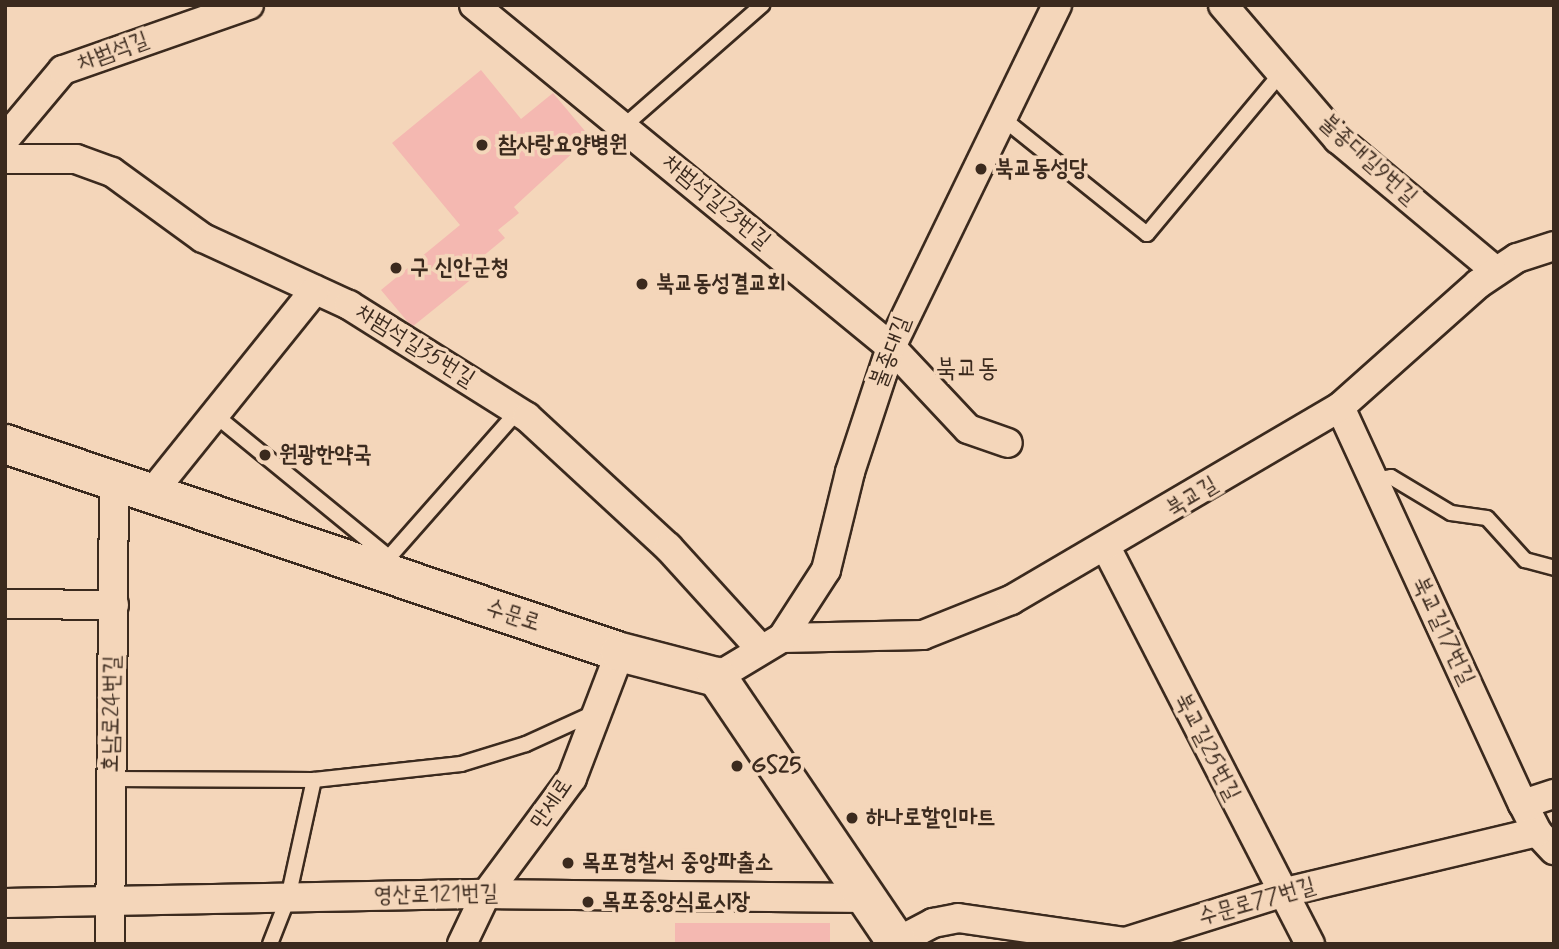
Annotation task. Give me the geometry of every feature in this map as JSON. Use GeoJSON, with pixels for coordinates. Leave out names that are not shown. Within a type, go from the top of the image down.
{"type":"FeatureCollection","features":[{"type":"Feature","properties":{"kind":"street","name":"차범석길"},"geometry":{"type":"LineString","coordinates":[[5,139],[63,70],[172,18],[249,5]]}},
{"type":"Feature","properties":{"kind":"street","name":"차범석길23번길"},"geometry":{"type":"LineString","coordinates":[[474,5],[891,347],[968,429],[1008,443]]}},
{"type":"Feature","properties":{"kind":"street","name":"불종대길"},"geometry":{"type":"LineString","coordinates":[[717,677],[771,643],[826,570],[850,471],[891,347],[1057,5]]}},
{"type":"Feature","properties":{"kind":"street","name":"불종대길9번길"},"geometry":{"type":"LineString","coordinates":[[1223,5],[1338,139],[1496,271]]}},
{"type":"Feature","properties":{"kind":"street","name":"차범석길35번길"},"geometry":{"type":"LineString","coordinates":[[5,159],[95,164],[203,238],[349,305],[517,412],[771,643]]}},
{"type":"Feature","properties":{"kind":"street","name":"북교길"},"geometry":{"type":"LineString","coordinates":[[771,643],[923,635],[1011,600],[1107,549],[1340,407],[1496,271],[1554,246]]}},
{"type":"Feature","properties":{"kind":"street"},"geometry":{"type":"LineString","coordinates":[[150,495],[315,290]]}},
{"type":"Feature","properties":{"kind":"street","name":"북교길17번길"},"geometry":{"type":"LineString","coordinates":[[1340,407],[1523,804],[1546,841]]}},
{"type":"Feature","properties":{"kind":"street","name":"수문로"},"geometry":{"type":"LineString","coordinates":[[5,444],[114,484],[383,564],[620,652],[717,677]]}},
{"type":"Feature","properties":{"kind":"street","name":"호남로24번길"},"geometry":{"type":"LineString","coordinates":[[110,944],[114,484]]}},
{"type":"Feature","properties":{"kind":"street","name":"북교길25번길"},"geometry":{"type":"LineString","coordinates":[[1107,549],[1280,893],[1310,944]]}},
{"type":"Feature","properties":{"kind":"street"},"geometry":{"type":"LineString","coordinates":[[5,604],[114,605]]}},
{"type":"Feature","properties":{"kind":"street","name":"만세로"},"geometry":{"type":"LineString","coordinates":[[463,944],[486,894],[572,778],[620,652]]}},
{"type":"Feature","properties":{"kind":"street"},"geometry":{"type":"LineString","coordinates":[[717,677],[897,943]]}},
{"type":"Feature","properties":{"kind":"street"},"geometry":{"type":"LineString","coordinates":[[1523,804],[1554,794]]}},
{"type":"Feature","properties":{"kind":"street","name":"수문로77번길"},"geometry":{"type":"LineString","coordinates":[[897,943],[933,923],[958,918],[1125,942],[1280,893],[1546,841]]}},
{"type":"Feature","properties":{"kind":"street","name":"영산로121번길"},"geometry":{"type":"LineString","coordinates":[[5,903],[486,894],[867,898]]}},
{"type":"Feature","properties":{"kind":"lane"},"geometry":{"type":"LineString","coordinates":[[624,126],[762,5]]}},
{"type":"Feature","properties":{"kind":"lane"},"geometry":{"type":"LineString","coordinates":[[1001,117],[1147,234],[1281,73]]}},
{"type":"Feature","properties":{"kind":"lane"},"geometry":{"type":"LineString","coordinates":[[215,415],[383,564],[517,412]]}},
{"type":"Feature","properties":{"kind":"lane"},"geometry":{"type":"LineString","coordinates":[[1374,480],[1391,477],[1451,513],[1487,518],[1525,560],[1554,568]]}},
{"type":"Feature","properties":{"kind":"lane"},"geometry":{"type":"LineString","coordinates":[[111,779],[314,780],[461,764],[526,744],[599,710]]}},
{"type":"Feature","properties":{"kind":"lane"},"geometry":{"type":"LineString","coordinates":[[270,944],[288,898],[314,780]]}},
{"type":"Feature","properties":{"kind":"building"},"geometry":{"type":"Polygon","coordinates":[[[481,70],[521,119],[553,93],[590,137],[514,207],[519,213],[498,230],[505,238],[482,257],[489,265],[412,327],[381,290],[460,225],[392,143],[481,70]]]}},
{"type":"Feature","properties":{"kind":"building"},"geometry":{"type":"Polygon","coordinates":[[[675,923],[830,923],[830,944],[675,944],[675,923]]]}},
{"type":"Feature","properties":{"kind":"place","name":"참사랑요양병원"},"geometry":{"type":"Point","coordinates":[482,145]}},
{"type":"Feature","properties":{"kind":"place","name":"북교동성당"},"geometry":{"type":"Point","coordinates":[981,169]}},
{"type":"Feature","properties":{"kind":"place","name":"구 신안군청"},"geometry":{"type":"Point","coordinates":[396,268]}},
{"type":"Feature","properties":{"kind":"place","name":"북교동성결교회"},"geometry":{"type":"Point","coordinates":[642,284]}},
{"type":"Feature","properties":{"kind":"place","name":"원광한약국"},"geometry":{"type":"Point","coordinates":[265,455]}},
{"type":"Feature","properties":{"kind":"place","name":"GS25"},"geometry":{"type":"Point","coordinates":[737,766]}},
{"type":"Feature","properties":{"kind":"place","name":"하나로할인마트"},"geometry":{"type":"Point","coordinates":[852,818]}},
{"type":"Feature","properties":{"kind":"place","name":"목포경찰서 중앙파출소"},"geometry":{"type":"Point","coordinates":[568,863]}},
{"type":"Feature","properties":{"kind":"place","name":"목포중앙식료시장"},"geometry":{"type":"Point","coordinates":[588,902]}},
{"type":"Feature","properties":{"kind":"district","name":"북교동"},"geometry":{"type":"Point","coordinates":[967,370]}}]}
